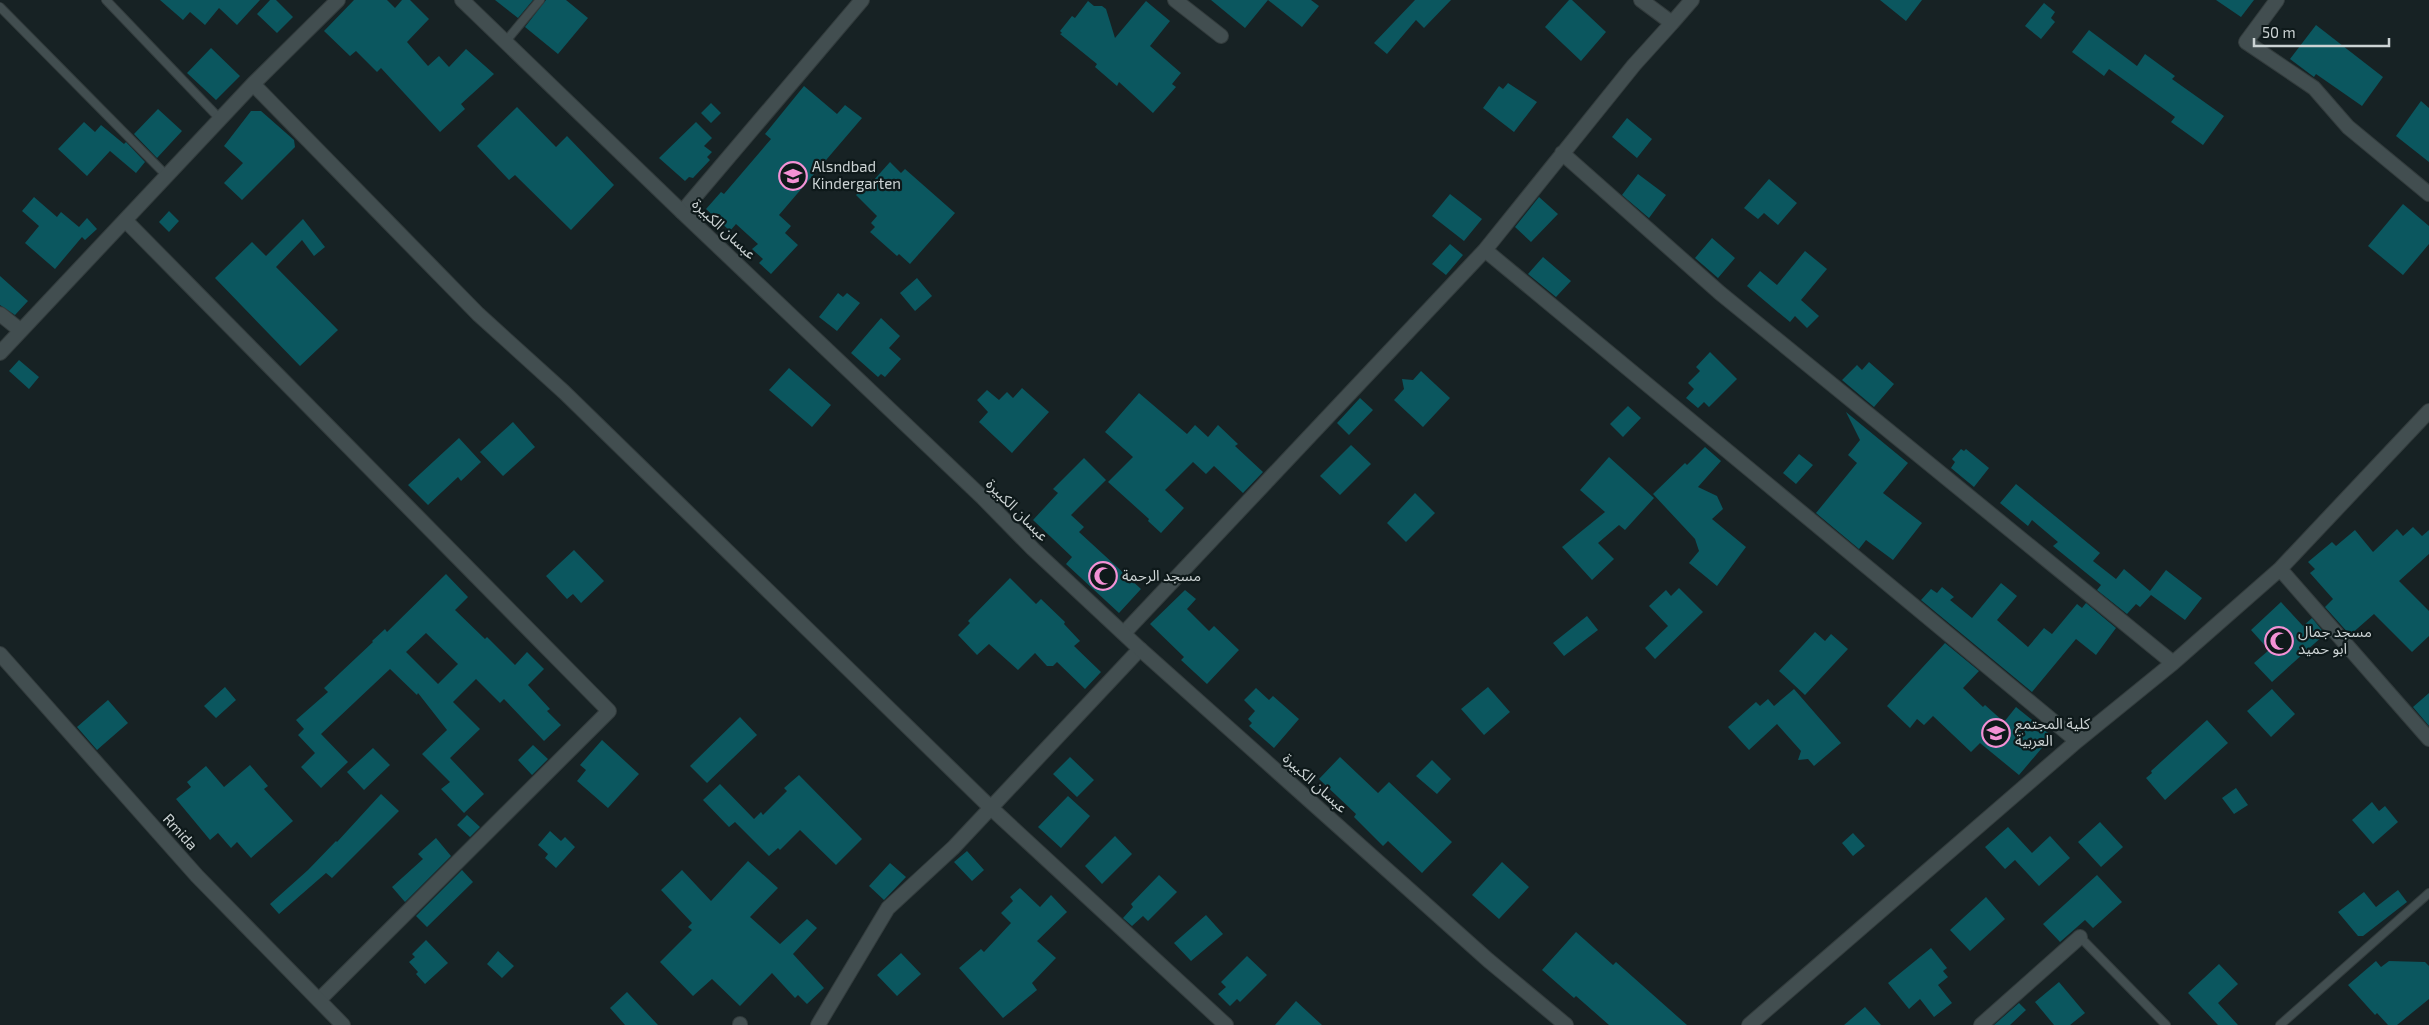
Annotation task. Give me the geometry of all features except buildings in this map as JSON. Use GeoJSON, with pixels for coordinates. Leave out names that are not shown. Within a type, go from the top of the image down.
{"type":"FeatureCollection","features":[{"type":"Feature","properties":{"kind":"street"},"geometry":{"type":"LineString","coordinates":[[0,353],[253,84],[338,0]]}},
{"type":"Feature","properties":{"kind":"street","name":"عبسان الكبيرة"},"geometry":{"type":"LineString","coordinates":[[462,0],[682,212],[984,498],[1033,549],[1140,650],[1480,953],[1566,1025]]}},
{"type":"Feature","properties":{"kind":"street"},"geometry":{"type":"LineString","coordinates":[[682,212],[862,0]]}},
{"type":"Feature","properties":{"kind":"street"},"geometry":{"type":"LineString","coordinates":[[1174,0],[1221,36]]}},
{"type":"Feature","properties":{"kind":"street"},"geometry":{"type":"LineString","coordinates":[[1641,0],[1672,23]]}},
{"type":"Feature","properties":{"kind":"street"},"geometry":{"type":"LineString","coordinates":[[1124,633],[1485,250],[1634,65],[1692,0]]}},
{"type":"Feature","properties":{"kind":"street"},"geometry":{"type":"LineString","coordinates":[[2277,0],[2246,42],[2314,88],[2348,128],[2429,194]]}},
{"type":"Feature","properties":{"kind":"street"},"geometry":{"type":"LineString","coordinates":[[253,84],[478,314],[564,392],[990,807],[1226,1025]]}},
{"type":"Feature","properties":{"kind":"street"},"geometry":{"type":"LineString","coordinates":[[1562,153],[1720,293],[2173,663]]}},
{"type":"Feature","properties":{"kind":"street"},"geometry":{"type":"LineString","coordinates":[[125,220],[609,711],[318,1000]]}},
{"type":"Feature","properties":{"kind":"street"},"geometry":{"type":"LineString","coordinates":[[1485,250],[2077,741]]}},
{"type":"Feature","properties":{"kind":"street"},"geometry":{"type":"LineString","coordinates":[[0,314],[20,330]]}},
{"type":"Feature","properties":{"kind":"street"},"geometry":{"type":"LineString","coordinates":[[1750,1025],[2077,741],[2173,663],[2280,569],[2429,411]]}},
{"type":"Feature","properties":{"kind":"street"},"geometry":{"type":"LineString","coordinates":[[2280,569],[2429,739]]}},
{"type":"Feature","properties":{"kind":"street"},"geometry":{"type":"LineString","coordinates":[[818,1025],[888,908],[954,847],[1140,650]]}},
{"type":"Feature","properties":{"kind":"street","name":"Rmida"},"geometry":{"type":"LineString","coordinates":[[0,654],[197,876],[343,1025]]}},
{"type":"Feature","properties":{"kind":"street"},"geometry":{"type":"LineString","coordinates":[[1980,1025],[2080,937]]}},
{"type":"Feature","properties":{"kind":"lane"},"geometry":{"type":"LineString","coordinates":[[106,0],[220,119]]}},
{"type":"Feature","properties":{"kind":"lane"},"geometry":{"type":"LineString","coordinates":[[506,41],[540,0]]}},
{"type":"Feature","properties":{"kind":"lane"},"geometry":{"type":"LineString","coordinates":[[0,7],[167,176]]}},
{"type":"Feature","properties":{"kind":"lane"},"geometry":{"type":"LineString","coordinates":[[2280,1025],[2429,893]]}},
{"type":"Feature","properties":{"kind":"lane"},"geometry":{"type":"LineString","coordinates":[[2080,937],[2166,1025]]}},
{"type":"Feature","properties":{"kind":"place","name":"Alsndbad Kindergarten"},"geometry":{"type":"Point","coordinates":[793,176]}},
{"type":"Feature","properties":{"kind":"place","name":"مسجد الرحمة"},"geometry":{"type":"Point","coordinates":[1103,576]}},
{"type":"Feature","properties":{"kind":"place","name":"مسجد جمال ابو حميد"},"geometry":{"type":"Point","coordinates":[2279,641]}},
{"type":"Feature","properties":{"kind":"place","name":"كلية المجتمع العربية"},"geometry":{"type":"Point","coordinates":[1996,733]}}]}
